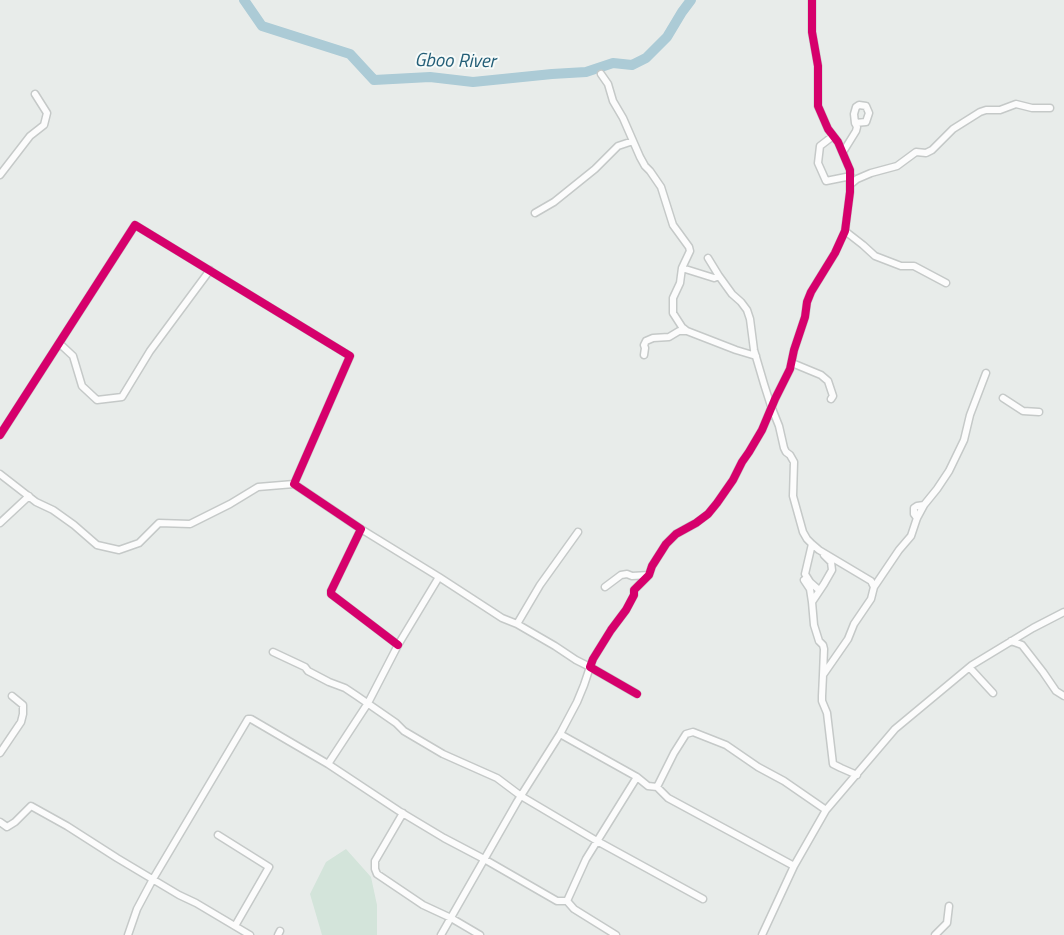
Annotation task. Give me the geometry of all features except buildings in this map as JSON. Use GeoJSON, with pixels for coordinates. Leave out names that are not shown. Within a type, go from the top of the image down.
{"type":"FeatureCollection","features":[{"type":"Feature","properties":{"kind":"street"},"geometry":{"type":"LineString","coordinates":[[441,935],[521,796],[560,734],[581,693],[593,659],[605,638],[626,610],[634,595],[634,590],[649,575],[655,561],[672,536],[704,517],[717,503],[733,480],[762,430],[790,370],[794,350],[805,317],[806,302],[835,253],[845,231],[851,184],[850,170],[843,152],[828,129],[818,106],[818,66],[812,32],[812,0]]}},
{"type":"Feature","properties":{"kind":"street"},"geometry":{"type":"LineString","coordinates":[[601,74],[608,84],[613,101],[645,166],[661,187],[673,226],[690,247],[682,268],[680,283],[673,298],[673,314],[687,331],[756,356]]}},
{"type":"Feature","properties":{"kind":"street"},"geometry":{"type":"LineString","coordinates":[[0,176],[30,136],[44,125],[47,113],[35,94]]}},
{"type":"Feature","properties":{"kind":"street"},"geometry":{"type":"LineString","coordinates":[[851,184],[871,173],[897,166],[916,152],[926,153],[932,150],[953,130],[980,112],[1000,110],[1016,104],[1032,108],[1050,108]]}},
{"type":"Feature","properties":{"kind":"street"},"geometry":{"type":"LineString","coordinates":[[843,152],[856,131],[855,123]]}},
{"type":"Feature","properties":{"kind":"street"},"geometry":{"type":"LineString","coordinates":[[833,136],[820,146],[818,163],[826,181],[851,176]]}},
{"type":"Feature","properties":{"kind":"street"},"geometry":{"type":"LineString","coordinates":[[535,213],[554,202],[618,146],[633,141]]}},
{"type":"Feature","properties":{"kind":"street"},"geometry":{"type":"LineString","coordinates":[[0,435],[135,225],[350,356],[294,484]]}},
{"type":"Feature","properties":{"kind":"street"},"geometry":{"type":"LineString","coordinates":[[845,231],[874,256],[901,266],[914,266],[946,283]]}},
{"type":"Feature","properties":{"kind":"street"},"geometry":{"type":"LineString","coordinates":[[708,258],[732,294],[747,310],[756,356],[779,426],[784,448],[794,462],[793,496],[803,532],[807,539],[831,562],[832,567],[827,579],[812,602]]}},
{"type":"Feature","properties":{"kind":"street"},"geometry":{"type":"LineString","coordinates":[[682,268],[714,278],[719,276]]}},
{"type":"Feature","properties":{"kind":"street"},"geometry":{"type":"LineString","coordinates":[[59,343],[73,356],[82,386],[97,400],[122,397],[150,351],[210,270]]}},
{"type":"Feature","properties":{"kind":"street"},"geometry":{"type":"LineString","coordinates":[[644,355],[646,348],[644,344],[646,341],[653,338],[669,337],[679,331],[687,331]]}},
{"type":"Feature","properties":{"kind":"street"},"geometry":{"type":"LineString","coordinates":[[792,362],[821,375],[828,381],[833,396],[832,399]]}},
{"type":"Feature","properties":{"kind":"street"},"geometry":{"type":"LineString","coordinates":[[823,675],[848,639],[854,624],[871,599],[874,587],[911,536],[924,505],[944,480],[964,440],[970,415],[986,373]]}},
{"type":"Feature","properties":{"kind":"street"},"geometry":{"type":"LineString","coordinates":[[1003,398],[1023,411],[1039,412]]}},
{"type":"Feature","properties":{"kind":"street"},"geometry":{"type":"LineString","coordinates":[[0,474],[36,502],[53,510],[74,525],[97,545],[119,550],[139,543],[159,523],[190,524],[230,504],[258,487],[294,484],[361,529],[502,618],[516,624],[637,694]]}},
{"type":"Feature","properties":{"kind":"street"},"geometry":{"type":"LineString","coordinates":[[0,523],[29,496]]}},
{"type":"Feature","properties":{"kind":"street"},"geometry":{"type":"LineString","coordinates":[[361,529],[331,594],[398,645]]}},
{"type":"Feature","properties":{"kind":"street"},"geometry":{"type":"LineString","coordinates":[[516,624],[540,585],[578,532]]}},
{"type":"Feature","properties":{"kind":"street"},"geometry":{"type":"LineString","coordinates":[[812,544],[804,581],[810,590],[814,625],[824,650],[822,701],[827,714],[833,764],[857,775]]}},
{"type":"Feature","properties":{"kind":"street"},"geometry":{"type":"LineString","coordinates":[[819,550],[871,581],[874,587]]}},
{"type":"Feature","properties":{"kind":"street"},"geometry":{"type":"LineString","coordinates":[[805,574],[810,582],[819,590]]}},
{"type":"Feature","properties":{"kind":"street"},"geometry":{"type":"LineString","coordinates":[[605,587],[621,575],[649,575]]}},
{"type":"Feature","properties":{"kind":"street"},"geometry":{"type":"LineString","coordinates":[[328,764],[368,704],[398,645],[439,577]]}},
{"type":"Feature","properties":{"kind":"street"},"geometry":{"type":"LineString","coordinates":[[762,935],[794,866],[826,810],[895,729],[938,692],[983,658],[1038,625],[1064,612]]}},
{"type":"Feature","properties":{"kind":"street"},"geometry":{"type":"LineString","coordinates":[[1011,641],[1022,646],[1056,691],[1064,696]]}},
{"type":"Feature","properties":{"kind":"street"},"geometry":{"type":"LineString","coordinates":[[273,652],[329,682],[345,688],[396,723],[404,731],[443,754],[497,778],[521,796],[597,841],[703,899]]}},
{"type":"Feature","properties":{"kind":"street"},"geometry":{"type":"LineString","coordinates":[[970,668],[993,693]]}},
{"type":"Feature","properties":{"kind":"street"},"geometry":{"type":"LineString","coordinates":[[0,753],[21,722],[23,714],[24,705],[12,696]]}},
{"type":"Feature","properties":{"kind":"street"},"geometry":{"type":"LineString","coordinates":[[128,935],[137,909],[153,879],[248,719],[328,764],[444,838],[557,901],[567,902],[574,909],[616,935]]}},
{"type":"Feature","properties":{"kind":"street"},"geometry":{"type":"LineString","coordinates":[[657,787],[686,734],[693,732],[726,745],[826,810]]}},
{"type":"Feature","properties":{"kind":"street"},"geometry":{"type":"LineString","coordinates":[[560,734],[637,777],[648,786],[657,787],[668,798],[794,866]]}},
{"type":"Feature","properties":{"kind":"street"},"geometry":{"type":"LineString","coordinates":[[567,902],[586,859],[637,777]]}},
{"type":"Feature","properties":{"kind":"street"},"geometry":{"type":"LineString","coordinates":[[0,822],[7,827],[15,822],[31,806],[250,935]]}},
{"type":"Feature","properties":{"kind":"street"},"geometry":{"type":"LineString","coordinates":[[403,813],[375,861],[377,874],[423,905],[451,918],[480,935]]}},
{"type":"Feature","properties":{"kind":"street"},"geometry":{"type":"LineString","coordinates":[[218,834],[269,867],[235,926]]}},
{"type":"Feature","properties":{"kind":"street"},"geometry":{"type":"LineString","coordinates":[[935,935],[947,923],[949,906]]}},
{"type":"Feature","properties":{"kind":"green space"},"geometry":{"type":"Polygon","coordinates":[[[346,849],[371,877],[377,905],[377,935],[322,935],[310,894],[326,862],[346,849]]]}},
{"type":"Feature","properties":{"kind":"waterway","name":"Gboo River"},"geometry":{"type":"LineString","coordinates":[[244,0],[262,26],[350,54],[374,80],[430,77],[473,82],[586,72],[613,63],[632,65],[646,58],[667,37],[691,0]]}},
{"type":"Feature","properties":{"kind":"cycle path"},"geometry":{"type":"LineString","coordinates":[[637,694],[590,667],[593,659],[626,610],[634,595],[634,590],[649,575],[652,566],[666,544],[676,534],[708,514],[733,480],[762,430],[790,369],[805,317],[807,302],[835,253],[845,231],[850,192],[850,170],[838,142],[828,129],[818,106],[818,66],[812,32],[812,0]]}},
{"type":"Feature","properties":{"kind":"cycle path"},"geometry":{"type":"LineString","coordinates":[[0,435],[135,225],[350,356],[294,484],[361,529],[331,594],[398,645]]}}]}
